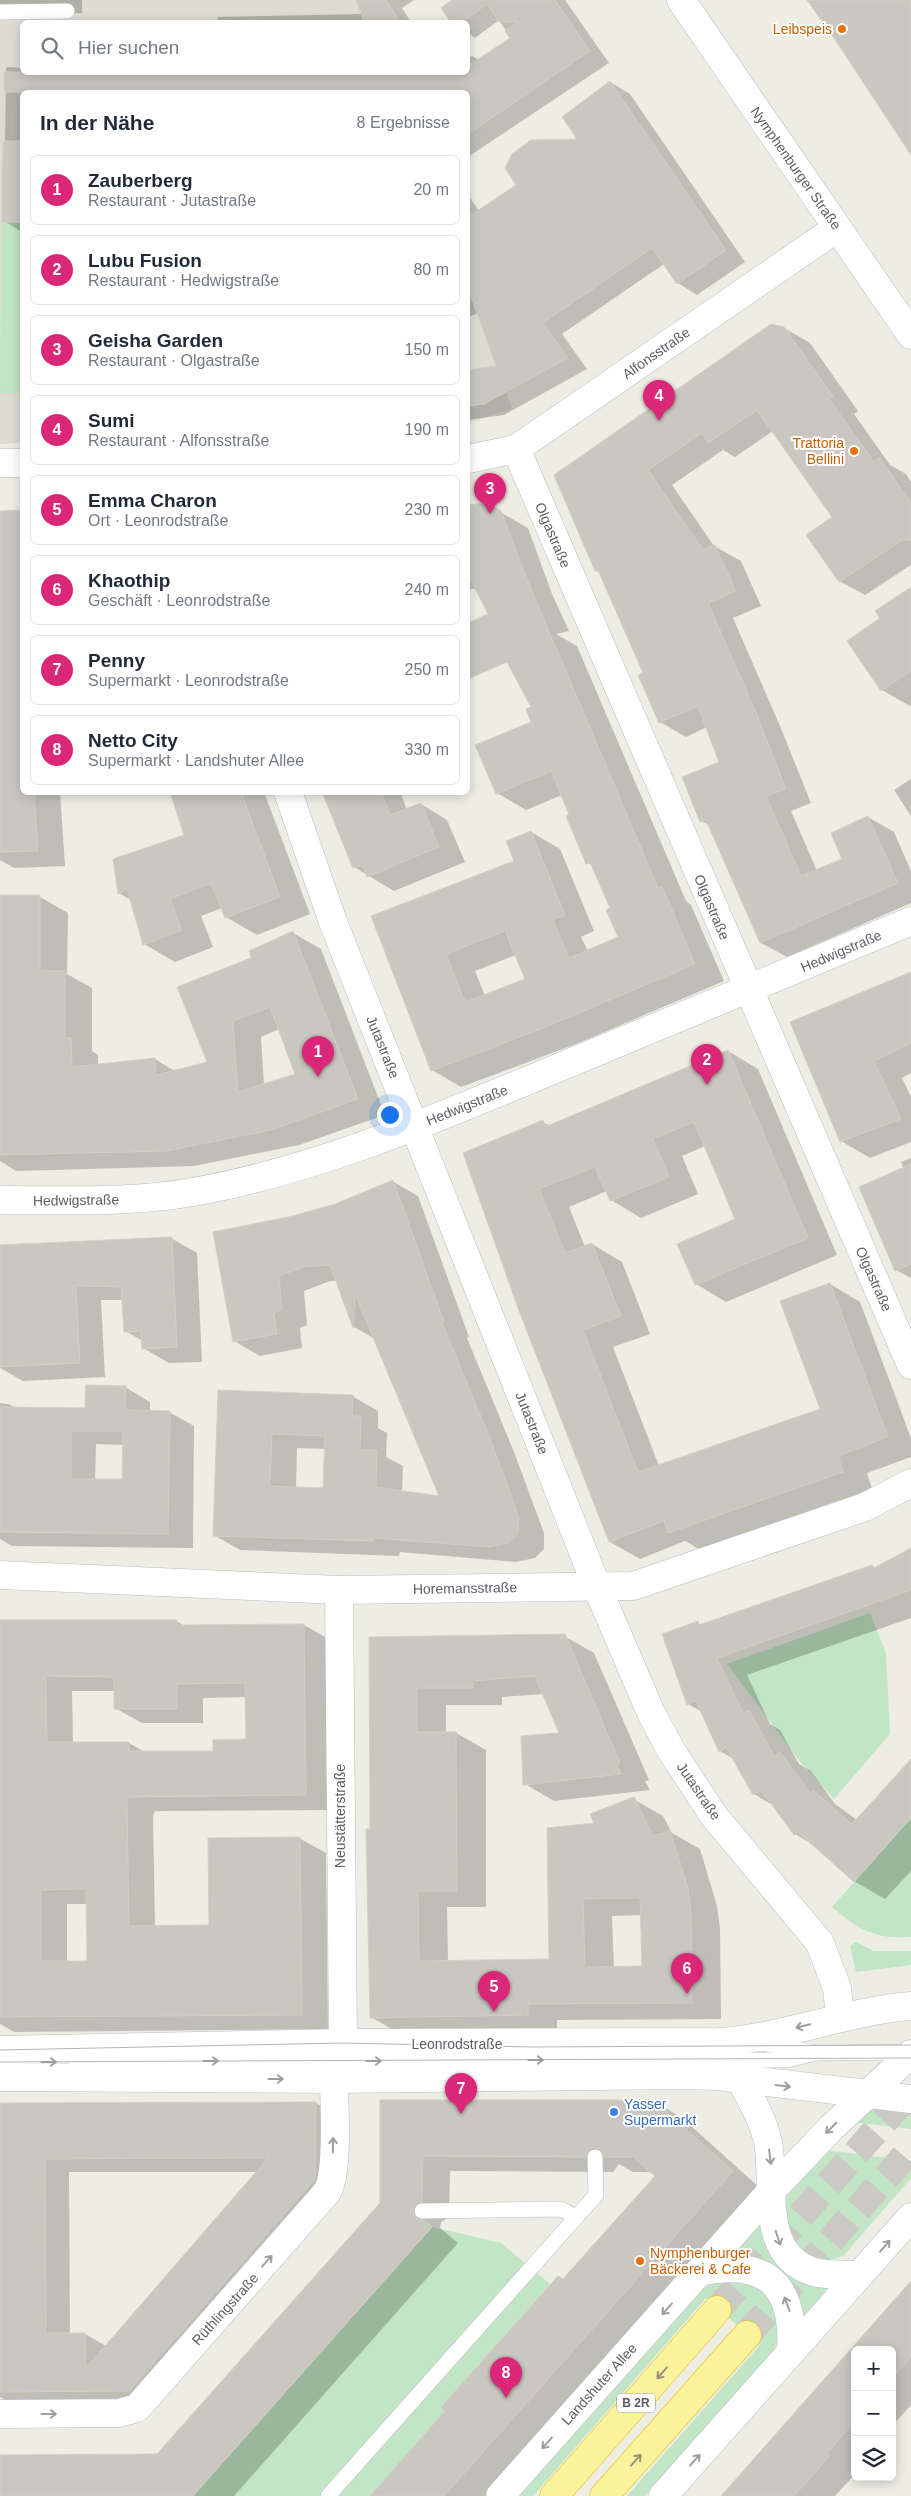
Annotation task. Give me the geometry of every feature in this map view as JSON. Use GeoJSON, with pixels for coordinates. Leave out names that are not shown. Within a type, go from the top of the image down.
{"type":"FeatureCollection","features":[{"type":"Feature","properties":{"kind":"highway","name":"B 2R"},"geometry":{"type":"LineString","coordinates":[[554,2496],[717,2310]]}},
{"type":"Feature","properties":{"kind":"highway","name":"B 2R"},"geometry":{"type":"LineString","coordinates":[[604,2496],[747,2335]]}},
{"type":"Feature","properties":{"kind":"street","name":"Nymphenburger Straße"},"geometry":{"type":"LineString","coordinates":[[681,0],[911,335]]}},
{"type":"Feature","properties":{"kind":"street","name":"Alfonsstraße"},"geometry":{"type":"LineString","coordinates":[[470,459],[516,449],[837,228]]}},
{"type":"Feature","properties":{"kind":"street","name":"Olgastraße"},"geometry":{"type":"LineString","coordinates":[[516,449],[911,1365]]}},
{"type":"Feature","properties":{"kind":"street"},"geometry":{"type":"LineString","coordinates":[[0,463],[20,463]]}},
{"type":"Feature","properties":{"kind":"street","name":"Jutastraße"},"geometry":{"type":"LineString","coordinates":[[289,795],[328,907],[597,1586],[651,1713],[672,1752],[714,1816],[820,1943],[837,1988],[840,2017]]}},
{"type":"Feature","properties":{"kind":"street","name":"Hedwigstraße"},"geometry":{"type":"LineString","coordinates":[[0,1200],[93,1200],[191,1192],[267,1177],[415,1127],[911,921]]}},
{"type":"Feature","properties":{"kind":"street","name":"Horemansstraße"},"geometry":{"type":"LineString","coordinates":[[0,1576],[339,1590],[633,1586],[718,1559],[865,1507],[911,1483]]}},
{"type":"Feature","properties":{"kind":"street","name":"Neustätterstraße"},"geometry":{"type":"LineString","coordinates":[[339,1590],[342,2043]]}},
{"type":"Feature","properties":{"kind":"street","name":"Leonrodstraße"},"geometry":{"type":"LineString","coordinates":[[0,2050],[342,2043],[532,2044],[747,2040],[840,2017],[885,2008],[911,2006]]}},
{"type":"Feature","properties":{"kind":"street","name":"Landshuter Allee"},"geometry":{"type":"LineString","coordinates":[[500,2496],[772,2190],[866,2094],[911,2053]]}},
{"type":"Feature","properties":{"kind":"street"},"geometry":{"type":"LineString","coordinates":[[0,2077],[334,2079],[683,2075],[911,2099]]}},
{"type":"Feature","properties":{"kind":"street","name":"Rüthlingstraße"},"geometry":{"type":"LineString","coordinates":[[0,2414],[119,2413],[137,2408],[332,2184],[334,2079]]}},
{"type":"Feature","properties":{"kind":"street"},"geometry":{"type":"LineString","coordinates":[[740,2080],[761,2119],[768,2141],[772,2212],[781,2248],[790,2258],[812,2271],[859,2275]]}},
{"type":"Feature","properties":{"kind":"street"},"geometry":{"type":"LineString","coordinates":[[663,2496],[911,2217]]}},
{"type":"Feature","properties":{"kind":"street"},"geometry":{"type":"LineString","coordinates":[[699,2272],[718,2268],[749,2269],[763,2275],[774,2284],[782,2293],[791,2316],[791,2352]]}},
{"type":"Feature","properties":{"kind":"lane"},"geometry":{"type":"LineString","coordinates":[[0,12],[68,11]]}},
{"type":"Feature","properties":{"kind":"lane"},"geometry":{"type":"LineString","coordinates":[[747,2040],[816,2052],[911,2053]]}},
{"type":"Feature","properties":{"kind":"lane"},"geometry":{"type":"LineString","coordinates":[[0,2062],[787,2060],[816,2052]]}},
{"type":"Feature","properties":{"kind":"lane"},"geometry":{"type":"LineString","coordinates":[[328,2496],[596,2195],[595,2157]]}},
{"type":"Feature","properties":{"kind":"lane"},"geometry":{"type":"LineString","coordinates":[[422,2211],[561,2209],[576,2217]]}},
{"type":"Feature","properties":{"kind":"shaded area"},"geometry":{"type":"Polygon","coordinates":[[[0,0],[356,0],[363,20],[20,20],[20,75],[384,75],[390,90],[20,90],[20,443],[0,444],[0,0]]]}},
{"type":"Feature","properties":{"kind":"shaded area"},"geometry":{"type":"Polygon","coordinates":[[[470,294],[512,409],[470,422],[470,294]]]}},
{"type":"Feature","properties":{"kind":"green space"},"geometry":{"type":"Polygon","coordinates":[[[2,222],[20,222],[20,393],[0,393],[2,222]]]}},
{"type":"Feature","properties":{"kind":"green space"},"geometry":{"type":"Polygon","coordinates":[[[870,1613],[886,1653],[890,1734],[834,1799],[799,1760],[727,1664],[870,1613]]]}},
{"type":"Feature","properties":{"kind":"green space"},"geometry":{"type":"Polygon","coordinates":[[[911,1818],[911,1937],[877,1935],[859,1927],[832,1907],[911,1818]]]}},
{"type":"Feature","properties":{"kind":"green space"},"geometry":{"type":"Polygon","coordinates":[[[856,1942],[874,1951],[911,1951],[911,1965],[856,1972],[850,1946],[856,1942]]]}},
{"type":"Feature","properties":{"kind":"green space"},"geometry":{"type":"Polygon","coordinates":[[[866,2108],[911,2113],[911,2129],[852,2122],[866,2108]]]}},
{"type":"Feature","properties":{"kind":"green space"},"geometry":{"type":"Polygon","coordinates":[[[825,2150],[911,2161],[911,2178],[844,2255],[828,2261],[822,2261],[810,2258],[790,2244],[784,2207],[788,2193],[825,2150]]]}},
{"type":"Feature","properties":{"kind":"green space"},"geometry":{"type":"Polygon","coordinates":[[[762,2219],[829,2286],[802,2319],[729,2257],[762,2219]]]}},
{"type":"Feature","properties":{"kind":"green space"},"geometry":{"type":"Polygon","coordinates":[[[432,2227],[501,2243],[550,2284],[441,2407],[445,2411],[370,2496],[193,2496],[432,2227]]]}},
{"type":"Feature","properties":{"kind":"green space"},"geometry":{"type":"Polygon","coordinates":[[[716,2281],[750,2281],[766,2291],[777,2304],[780,2337],[772,2354],[645,2496],[627,2496],[760,2345],[706,2298],[533,2496],[517,2496],[698,2291],[716,2281]]]}},
{"type":"Feature","properties":{"kind":"building"},"geometry":{"type":"Polygon","coordinates":[[[356,0],[386,0],[399,20],[363,20],[356,0]]]}},
{"type":"Feature","properties":{"kind":"building"},"geometry":{"type":"Polygon","coordinates":[[[452,0],[555,0],[590,51],[470,133],[470,90],[20,90],[20,92],[4,92],[4,72],[20,72],[20,75],[470,75],[470,65],[510,38],[505,31],[518,22],[499,22],[487,4],[465,20],[450,20],[441,8],[452,0]]]}},
{"type":"Feature","properties":{"kind":"building"},"geometry":{"type":"Polygon","coordinates":[[[807,0],[911,0],[911,155],[834,38],[807,0]]]}},
{"type":"Feature","properties":{"kind":"building"},"geometry":{"type":"Polygon","coordinates":[[[610,81],[726,250],[677,284],[652,248],[543,323],[568,358],[484,404],[470,406],[470,370],[496,366],[470,294],[470,216],[516,185],[505,168],[512,154],[531,140],[577,139],[562,117],[610,81]]]}},
{"type":"Feature","properties":{"kind":"building"},"geometry":{"type":"Polygon","coordinates":[[[3,141],[20,141],[20,222],[2,222],[3,141]]]}},
{"type":"Feature","properties":{"kind":"building"},"geometry":{"type":"Polygon","coordinates":[[[771,324],[784,327],[833,396],[829,399],[874,462],[880,458],[911,503],[911,540],[902,540],[839,582],[806,535],[832,517],[757,410],[708,443],[702,433],[648,470],[703,550],[715,545],[736,591],[708,603],[755,710],[786,789],[766,796],[801,876],[842,859],[831,833],[868,816],[898,883],[760,943],[706,820],[700,822],[682,777],[719,762],[698,706],[659,723],[638,675],[643,673],[598,570],[595,571],[554,475],[771,324]]]}},
{"type":"Feature","properties":{"kind":"building"},"geometry":{"type":"Polygon","coordinates":[[[489,503],[501,511],[526,577],[658,888],[662,886],[695,964],[546,1027],[431,1071],[371,916],[514,861],[506,841],[531,831],[565,915],[553,920],[569,958],[618,937],[606,910],[610,908],[590,862],[586,864],[566,816],[569,814],[551,771],[496,794],[475,745],[531,722],[526,709],[531,707],[507,662],[470,678],[470,622],[488,614],[470,578],[470,505],[489,503]],[[505,931],[446,954],[465,1002],[525,979],[505,931]]]}},
{"type":"Feature","properties":{"kind":"building"},"geometry":{"type":"Polygon","coordinates":[[[20,510],[20,795],[34,795],[38,851],[0,852],[0,511],[20,510]]]}},
{"type":"Feature","properties":{"kind":"building"},"geometry":{"type":"Polygon","coordinates":[[[911,587],[911,671],[881,691],[847,641],[880,618],[875,611],[911,587]]]}},
{"type":"Feature","properties":{"kind":"building"},"geometry":{"type":"Polygon","coordinates":[[[171,795],[242,795],[280,897],[225,918],[211,883],[170,899],[182,930],[143,945],[127,889],[118,894],[113,859],[184,835],[171,795]]]}},
{"type":"Feature","properties":{"kind":"building"},"geometry":{"type":"Polygon","coordinates":[[[323,795],[382,795],[390,815],[421,803],[439,847],[367,877],[362,865],[353,868],[323,795]]]}},
{"type":"Feature","properties":{"kind":"building"},"geometry":{"type":"Polygon","coordinates":[[[0,895],[40,895],[40,971],[65,971],[65,1038],[71,1038],[72,1067],[155,1058],[156,1075],[207,1062],[177,987],[251,958],[249,951],[293,931],[358,1099],[271,1130],[166,1151],[0,1155],[0,895]],[[270,1007],[233,1021],[238,1092],[295,1074],[270,1007]]]}},
{"type":"Feature","properties":{"kind":"building"},"geometry":{"type":"Polygon","coordinates":[[[911,972],[911,1043],[874,1061],[901,1119],[840,1142],[790,1022],[911,972]]]}},
{"type":"Feature","properties":{"kind":"building"},"geometry":{"type":"Polygon","coordinates":[[[728,1050],[808,1238],[695,1285],[677,1244],[735,1219],[694,1122],[653,1139],[669,1177],[610,1201],[595,1167],[539,1189],[565,1253],[592,1243],[621,1316],[583,1330],[638,1472],[820,1409],[780,1301],[830,1283],[888,1437],[838,1456],[843,1472],[668,1533],[664,1521],[609,1542],[518,1308],[463,1153],[543,1120],[545,1127],[728,1050]]]}},
{"type":"Feature","properties":{"kind":"building"},"geometry":{"type":"Polygon","coordinates":[[[911,1164],[911,1264],[895,1271],[859,1187],[911,1164]]]}},
{"type":"Feature","properties":{"kind":"building"},"geometry":{"type":"Polygon","coordinates":[[[393,1180],[444,1322],[442,1323],[489,1436],[519,1517],[518,1534],[508,1543],[489,1547],[374,1538],[374,1541],[213,1536],[218,1390],[353,1395],[352,1416],[361,1416],[360,1450],[377,1450],[376,1487],[439,1496],[355,1294],[353,1328],[330,1265],[303,1267],[279,1276],[282,1310],[274,1313],[277,1334],[233,1342],[213,1232],[293,1216],[335,1204],[393,1180]],[[272,1434],[270,1486],[323,1488],[325,1436],[272,1434]]]}},
{"type":"Feature","properties":{"kind":"building"},"geometry":{"type":"Polygon","coordinates":[[[172,1237],[177,1347],[142,1349],[141,1331],[124,1332],[121,1287],[76,1286],[80,1363],[0,1367],[0,1245],[172,1237]]]}},
{"type":"Feature","properties":{"kind":"building"},"geometry":{"type":"Polygon","coordinates":[[[86,1385],[126,1386],[125,1410],[170,1411],[168,1534],[0,1532],[0,1407],[85,1408],[86,1385]],[[71,1431],[71,1479],[122,1479],[123,1431],[71,1431]]]}},
{"type":"Feature","properties":{"kind":"building"},"geometry":{"type":"Polygon","coordinates":[[[911,1548],[911,1590],[717,1658],[743,1713],[749,1710],[774,1756],[780,1752],[810,1793],[814,1791],[852,1824],[911,1759],[911,1818],[854,1882],[798,1832],[794,1835],[761,1790],[753,1795],[726,1747],[719,1752],[696,1701],[687,1705],[662,1634],[698,1621],[699,1625],[872,1565],[874,1568],[911,1548]]]}},
{"type":"Feature","properties":{"kind":"building"},"geometry":{"type":"Polygon","coordinates":[[[0,1620],[177,1620],[177,1625],[304,1624],[306,1795],[129,1797],[127,1800],[129,1926],[209,1925],[208,1838],[300,1837],[302,2015],[0,2017],[0,1620]],[[46,1676],[47,1742],[129,1742],[129,1751],[213,1751],[213,1740],[246,1739],[245,1683],[177,1684],[177,1709],[114,1709],[114,1677],[46,1676]],[[86,1889],[41,1890],[41,1961],[87,1961],[86,1889]]]}},
{"type":"Feature","properties":{"kind":"building"},"geometry":{"type":"Polygon","coordinates":[[[565,1634],[620,1763],[617,1765],[621,1774],[523,1785],[521,1736],[559,1733],[535,1676],[473,1681],[473,1688],[417,1688],[417,1732],[456,1732],[457,1891],[418,1891],[419,1961],[549,1959],[547,1828],[594,1823],[590,1814],[634,1797],[653,1836],[670,1831],[688,1888],[691,1912],[692,2003],[528,2004],[528,2015],[370,2018],[366,1829],[370,1829],[369,1637],[565,1634]],[[640,1898],[583,1899],[585,1967],[642,1966],[640,1898]]]}},
{"type":"Feature","properties":{"kind":"building"},"geometry":{"type":"Polygon","coordinates":[[[380,2100],[653,2100],[733,2171],[444,2496],[370,2496],[445,2411],[441,2407],[558,2276],[563,2279],[655,2176],[633,2157],[604,2157],[603,2152],[595,2148],[590,2149],[586,2157],[423,2156],[422,2202],[414,2206],[413,2212],[417,2219],[424,2220],[432,2227],[193,2496],[0,2496],[0,2455],[157,2454],[380,2203],[380,2100]]]}},
{"type":"Feature","properties":{"kind":"building"},"geometry":{"type":"Polygon","coordinates":[[[316,2102],[315,2179],[129,2391],[0,2392],[0,2103],[316,2102]],[[268,2158],[45,2159],[46,2333],[85,2333],[86,2368],[268,2158]]]}},
{"type":"Feature","properties":{"kind":"building"},"geometry":{"type":"Polygon","coordinates":[[[911,2281],[911,2357],[896,2374],[896,2346],[854,2346],[911,2281]]]}},
{"type":"Feature","properties":{"kind":"building"},"geometry":{"type":"Polygon","coordinates":[[[851,2349],[851,2426],[827,2453],[830,2456],[794,2496],[721,2496],[851,2349]]]}},
{"type":"Feature","properties":{"kind":"tunnel"},"geometry":{"type":"LineString","coordinates":[[717,2310],[911,2091]]}},
{"type":"Feature","properties":{"kind":"tunnel"},"geometry":{"type":"LineString","coordinates":[[747,2335],[911,2149]]}},
{"type":"Feature","properties":{"kind":"tram line"},"geometry":{"type":"LineString","coordinates":[[0,2050],[343,2043],[532,2047],[911,2045]]}},
{"type":"Feature","properties":{"kind":"tram line"},"geometry":{"type":"LineString","coordinates":[[0,2062],[911,2058]]}},
{"type":"Feature","properties":{"kind":"place","name":"Leibspeis"},"geometry":{"type":"Point","coordinates":[842,29]}},
{"type":"Feature","properties":{"kind":"place","name":"Sumi"},"geometry":{"type":"Point","coordinates":[659,421]}},
{"type":"Feature","properties":{"kind":"place","name":"Trattoria Bellini"},"geometry":{"type":"Point","coordinates":[854,451]}},
{"type":"Feature","properties":{"kind":"place","name":"Geisha Garden"},"geometry":{"type":"Point","coordinates":[490,514]}},
{"type":"Feature","properties":{"kind":"place","name":"Zauberberg"},"geometry":{"type":"Point","coordinates":[318,1077]}},
{"type":"Feature","properties":{"kind":"place","name":"Lubu Fusion"},"geometry":{"type":"Point","coordinates":[707,1085]}},
{"type":"Feature","properties":{"kind":"place","name":"Khaothip"},"geometry":{"type":"Point","coordinates":[687,1994]}},
{"type":"Feature","properties":{"kind":"place","name":"Emma Charon"},"geometry":{"type":"Point","coordinates":[494,2012]}},
{"type":"Feature","properties":{"kind":"place","name":"Yasser Supermarkt"},"geometry":{"type":"Point","coordinates":[614,2112]}},
{"type":"Feature","properties":{"kind":"place","name":"Penny"},"geometry":{"type":"Point","coordinates":[461,2114]}},
{"type":"Feature","properties":{"kind":"place","name":"Nymphenburger Bäckerei & Cafe"},"geometry":{"type":"Point","coordinates":[640,2261]}},
{"type":"Feature","properties":{"kind":"place","name":"Netto City"},"geometry":{"type":"Point","coordinates":[506,2398]}}]}
